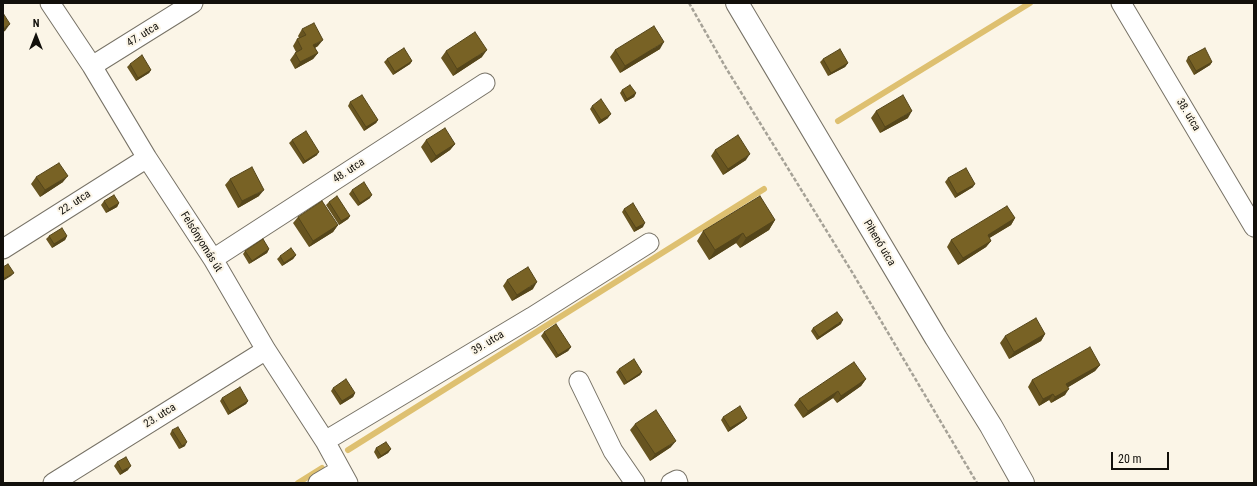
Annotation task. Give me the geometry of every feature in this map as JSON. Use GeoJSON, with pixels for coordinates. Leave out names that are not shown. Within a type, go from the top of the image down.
{"type":"FeatureCollection","features":[{"type":"Feature","properties":{"kind":"street","name":"Felsőnyomás út"},"geometry":{"type":"LineString","coordinates":[[50,3],[92,66],[146,158],[212,259],[266,350],[325,441],[344,476]]}},
{"type":"Feature","properties":{"kind":"street","name":"47. utca"},"geometry":{"type":"LineString","coordinates":[[92,66],[193,3]]}},
{"type":"Feature","properties":{"kind":"street","name":"Pihenő utca"},"geometry":{"type":"LineString","coordinates":[[736,3],[936,338],[991,426],[1023,483]]}},
{"type":"Feature","properties":{"kind":"street","name":"38. utca"},"geometry":{"type":"LineString","coordinates":[[1121,3],[1254,228]]}},
{"type":"Feature","properties":{"kind":"street","name":"48. utca"},"geometry":{"type":"LineString","coordinates":[[212,259],[485,83]]}},
{"type":"Feature","properties":{"kind":"street","name":"22. utca"},"geometry":{"type":"LineString","coordinates":[[3,249],[146,158]]}},
{"type":"Feature","properties":{"kind":"street","name":"39. utca"},"geometry":{"type":"LineString","coordinates":[[325,441],[532,316],[649,243]]}},
{"type":"Feature","properties":{"kind":"street","name":"23. utca"},"geometry":{"type":"LineString","coordinates":[[54,483],[266,350]]}},
{"type":"Feature","properties":{"kind":"street"},"geometry":{"type":"LineString","coordinates":[[579,381],[613,451],[636,483]]}},
{"type":"Feature","properties":{"kind":"street"},"geometry":{"type":"LineString","coordinates":[[318,483],[344,476]]}},
{"type":"Feature","properties":{"kind":"street"},"geometry":{"type":"LineString","coordinates":[[671,483],[677,480],[678,483]]}},
{"type":"Feature","properties":{"kind":"path"},"geometry":{"type":"LineString","coordinates":[[689,3],[726,68],[852,272],[977,483]]}},
{"type":"Feature","properties":{"kind":"building"},"geometry":{"type":"Polygon","coordinates":[[[3,13],[10,24],[3,29],[3,13]]]}},
{"type":"Feature","properties":{"kind":"building"},"geometry":{"type":"Polygon","coordinates":[[[314,23],[323,40],[313,45],[318,53],[300,62],[295,53],[302,49],[297,39],[306,35],[302,29],[314,23]]]}},
{"type":"Feature","properties":{"kind":"building"},"geometry":{"type":"Polygon","coordinates":[[[654,26],[664,42],[625,66],[615,50],[654,26]]]}},
{"type":"Feature","properties":{"kind":"building"},"geometry":{"type":"Polygon","coordinates":[[[475,32],[487,50],[457,69],[446,51],[475,32]]]}},
{"type":"Feature","properties":{"kind":"building"},"geometry":{"type":"Polygon","coordinates":[[[404,48],[412,61],[395,72],[387,59],[404,48]]]}},
{"type":"Feature","properties":{"kind":"building"},"geometry":{"type":"Polygon","coordinates":[[[1205,48],[1212,62],[1196,71],[1188,57],[1205,48]]]}},
{"type":"Feature","properties":{"kind":"building"},"geometry":{"type":"Polygon","coordinates":[[[840,49],[848,63],[831,73],[823,59],[840,49]]]}},
{"type":"Feature","properties":{"kind":"building"},"geometry":{"type":"Polygon","coordinates":[[[142,55],[151,70],[138,78],[130,64],[142,55]]]}},
{"type":"Feature","properties":{"kind":"building"},"geometry":{"type":"Polygon","coordinates":[[[630,85],[636,93],[627,99],[622,90],[630,85]]]}},
{"type":"Feature","properties":{"kind":"building"},"geometry":{"type":"Polygon","coordinates":[[[362,95],[378,120],[366,127],[350,102],[362,95]]]}},
{"type":"Feature","properties":{"kind":"building"},"geometry":{"type":"Polygon","coordinates":[[[903,95],[912,111],[885,127],[876,111],[903,95]]]}},
{"type":"Feature","properties":{"kind":"building"},"geometry":{"type":"Polygon","coordinates":[[[601,99],[611,114],[601,120],[592,106],[601,99]]]}},
{"type":"Feature","properties":{"kind":"building"},"geometry":{"type":"Polygon","coordinates":[[[445,128],[455,144],[436,156],[426,140],[445,128]]]}},
{"type":"Feature","properties":{"kind":"building"},"geometry":{"type":"Polygon","coordinates":[[[306,131],[319,152],[305,161],[292,140],[306,131]]]}},
{"type":"Feature","properties":{"kind":"building"},"geometry":{"type":"Polygon","coordinates":[[[738,135],[750,154],[728,169],[715,150],[738,135]]]}},
{"type":"Feature","properties":{"kind":"building"},"geometry":{"type":"Polygon","coordinates":[[[59,163],[68,176],[45,190],[36,177],[59,163]]]}},
{"type":"Feature","properties":{"kind":"building"},"geometry":{"type":"Polygon","coordinates":[[[252,167],[264,190],[242,201],[230,179],[252,167]]]}},
{"type":"Feature","properties":{"kind":"building"},"geometry":{"type":"Polygon","coordinates":[[[966,168],[975,184],[957,194],[948,178],[966,168]]]}},
{"type":"Feature","properties":{"kind":"building"},"geometry":{"type":"Polygon","coordinates":[[[364,182],[372,195],[360,203],[352,190],[364,182]]]}},
{"type":"Feature","properties":{"kind":"building"},"geometry":{"type":"Polygon","coordinates":[[[114,195],[119,203],[109,209],[104,201],[114,195]]]}},
{"type":"Feature","properties":{"kind":"building"},"geometry":{"type":"Polygon","coordinates":[[[337,196],[350,216],[341,221],[329,202],[337,196]]]}},
{"type":"Feature","properties":{"kind":"building"},"geometry":{"type":"Polygon","coordinates":[[[760,196],[775,220],[746,238],[743,233],[715,250],[703,231],[760,196]]]}},
{"type":"Feature","properties":{"kind":"building"},"geometry":{"type":"Polygon","coordinates":[[[322,201],[338,225],[313,241],[298,217],[322,201]]]}},
{"type":"Feature","properties":{"kind":"building"},"geometry":{"type":"Polygon","coordinates":[[[633,203],[645,223],[636,228],[624,209],[633,203]]]}},
{"type":"Feature","properties":{"kind":"building"},"geometry":{"type":"Polygon","coordinates":[[[1007,206],[1015,218],[988,235],[991,241],[963,258],[951,240],[1007,206]]]}},
{"type":"Feature","properties":{"kind":"building"},"geometry":{"type":"Polygon","coordinates":[[[62,228],[67,236],[54,244],[49,236],[62,228]]]}},
{"type":"Feature","properties":{"kind":"building"},"geometry":{"type":"Polygon","coordinates":[[[263,239],[269,249],[252,261],[245,251],[263,239]]]}},
{"type":"Feature","properties":{"kind":"building"},"geometry":{"type":"Polygon","coordinates":[[[291,248],[296,255],[284,263],[280,256],[291,248]]]}},
{"type":"Feature","properties":{"kind":"building"},"geometry":{"type":"Polygon","coordinates":[[[8,264],[14,273],[3,279],[3,267],[8,264]]]}},
{"type":"Feature","properties":{"kind":"building"},"geometry":{"type":"Polygon","coordinates":[[[528,267],[537,282],[517,295],[507,280],[528,267]]]}},
{"type":"Feature","properties":{"kind":"building"},"geometry":{"type":"Polygon","coordinates":[[[837,312],[843,320],[819,337],[813,328],[837,312]]]}},
{"type":"Feature","properties":{"kind":"building"},"geometry":{"type":"Polygon","coordinates":[[[1036,318],[1045,334],[1014,352],[1005,336],[1036,318]]]}},
{"type":"Feature","properties":{"kind":"building"},"geometry":{"type":"Polygon","coordinates":[[[556,324],[571,347],[558,355],[544,332],[556,324]]]}},
{"type":"Feature","properties":{"kind":"building"},"geometry":{"type":"Polygon","coordinates":[[[1090,347],[1100,365],[1066,384],[1069,389],[1055,397],[1053,394],[1043,399],[1032,380],[1090,347]]]}},
{"type":"Feature","properties":{"kind":"building"},"geometry":{"type":"Polygon","coordinates":[[[634,359],[642,372],[627,382],[619,369],[634,359]]]}},
{"type":"Feature","properties":{"kind":"building"},"geometry":{"type":"Polygon","coordinates":[[[854,362],[866,379],[841,396],[838,391],[808,411],[799,399],[854,362]]]}},
{"type":"Feature","properties":{"kind":"building"},"geometry":{"type":"Polygon","coordinates":[[[346,379],[355,393],[342,401],[333,388],[346,379]]]}},
{"type":"Feature","properties":{"kind":"building"},"geometry":{"type":"Polygon","coordinates":[[[240,387],[248,401],[230,412],[222,398],[240,387]]]}},
{"type":"Feature","properties":{"kind":"building"},"geometry":{"type":"Polygon","coordinates":[[[740,406],[747,418],[730,428],[723,417],[740,406]]]}},
{"type":"Feature","properties":{"kind":"building"},"geometry":{"type":"Polygon","coordinates":[[[656,410],[676,441],[655,454],[635,424],[656,410]]]}},
{"type":"Feature","properties":{"kind":"building"},"geometry":{"type":"Polygon","coordinates":[[[178,427],[187,442],[182,446],[172,430],[178,427]]]}},
{"type":"Feature","properties":{"kind":"building"},"geometry":{"type":"Polygon","coordinates":[[[386,442],[391,449],[381,456],[376,448],[386,442]]]}},
{"type":"Feature","properties":{"kind":"building"},"geometry":{"type":"Polygon","coordinates":[[[126,457],[131,466],[122,471],[117,462],[126,457]]]}},
{"type":"Feature","properties":{"kind":"waterway"},"geometry":{"type":"LineString","coordinates":[[838,121],[1030,3]]}},
{"type":"Feature","properties":{"kind":"waterway"},"geometry":{"type":"LineString","coordinates":[[348,450],[764,189]]}},
{"type":"Feature","properties":{"kind":"waterway"},"geometry":{"type":"LineString","coordinates":[[298,483],[322,468]]}}]}
